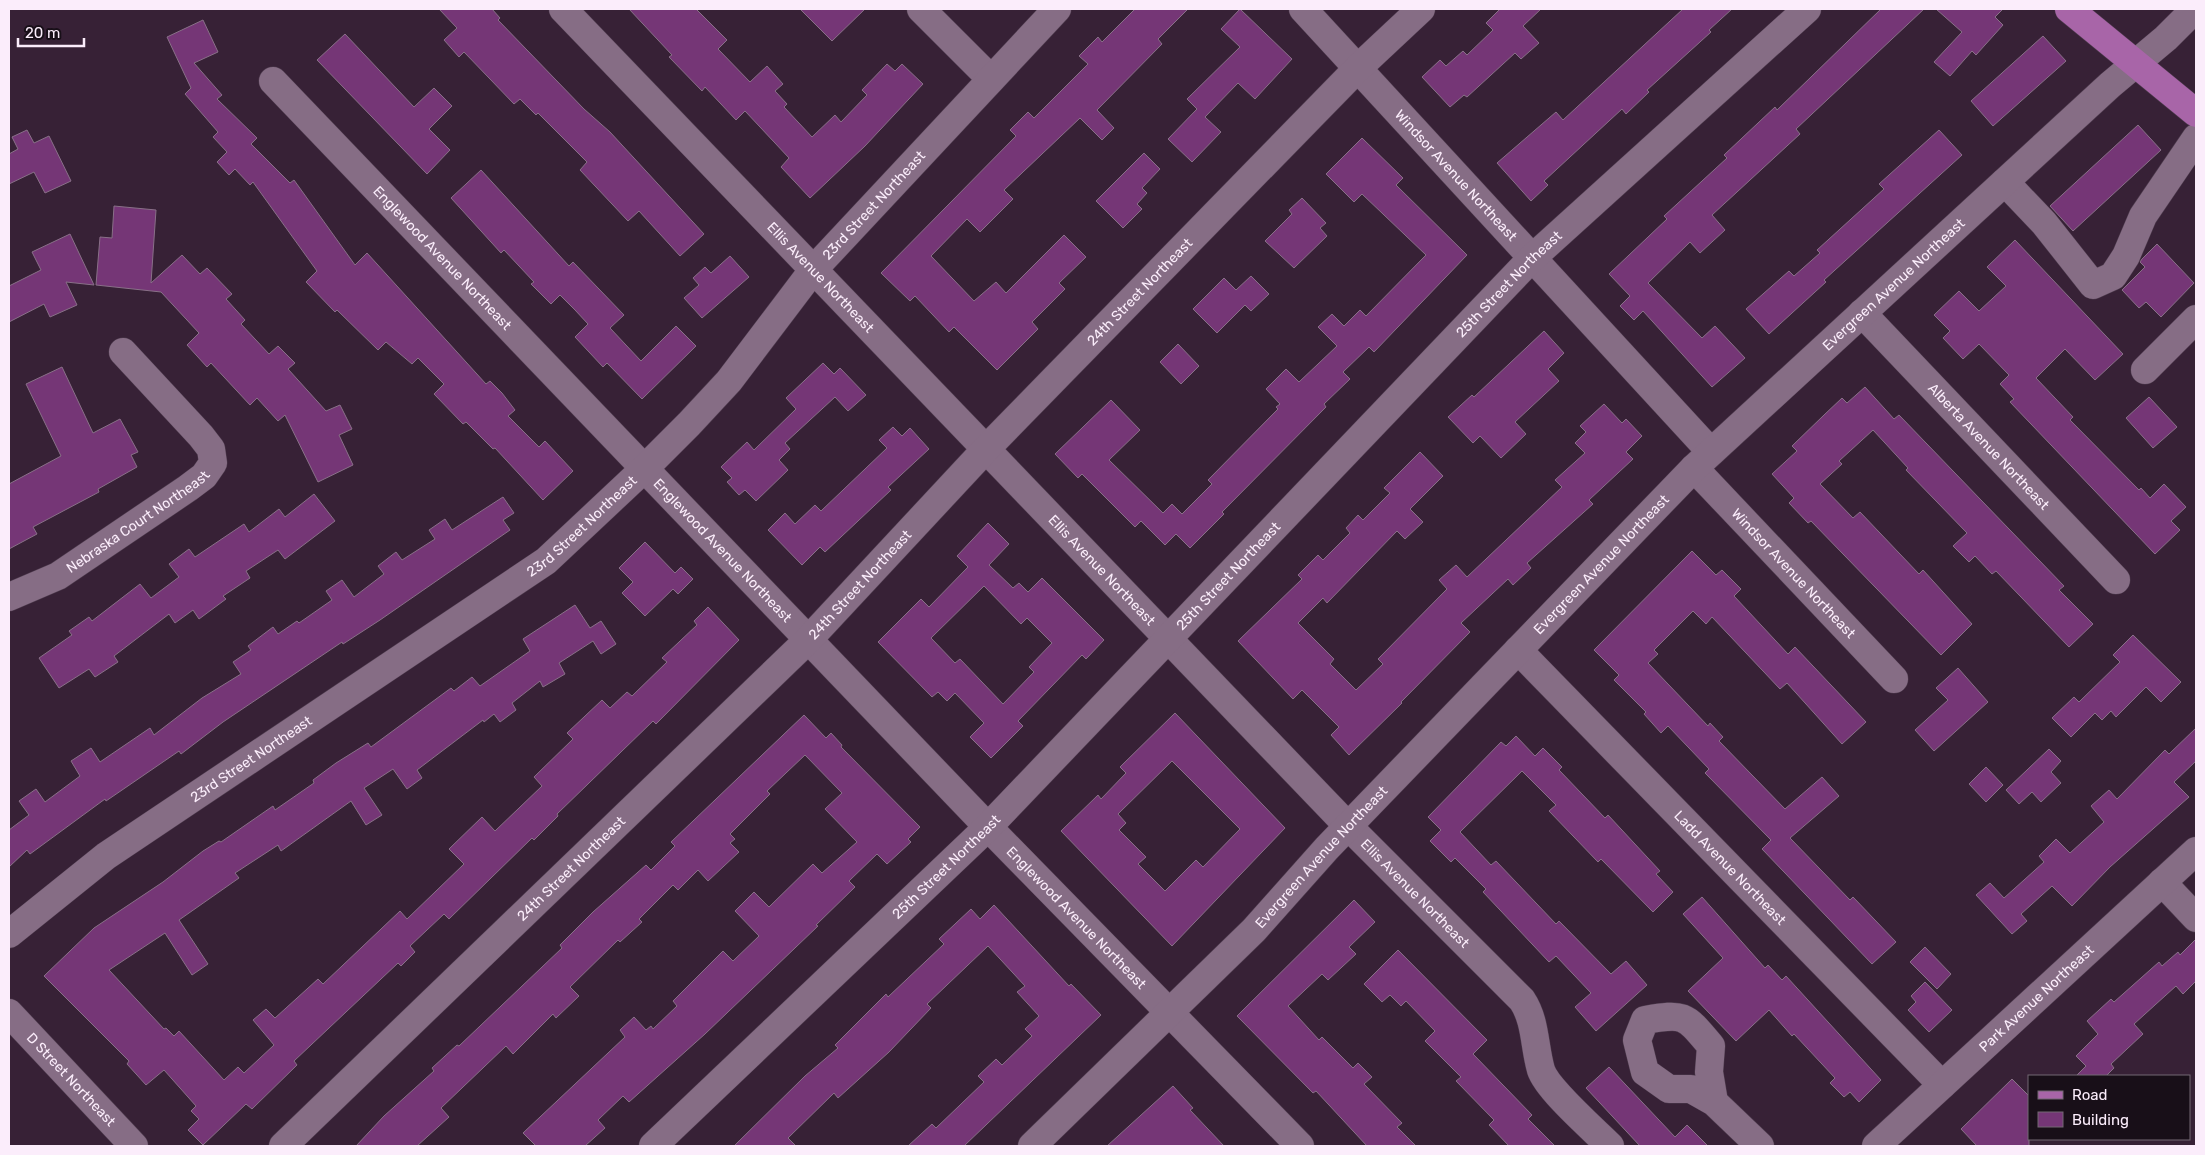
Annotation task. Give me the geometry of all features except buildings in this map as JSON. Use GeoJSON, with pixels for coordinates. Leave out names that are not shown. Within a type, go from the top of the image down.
{"type":"FeatureCollection","features":[{"type":"Feature","properties":{"kind":"main road"},"geometry":{"type":"LineString","coordinates":[[2069,9],[2196,113]]}},
{"type":"Feature","properties":{"kind":"street","name":"Ellis Avenue Northeast"},"geometry":{"type":"LineString","coordinates":[[563,9],[1348,826],[1522,1000],[1530,1012],[1541,1072],[1554,1090],[1610,1146]]}},
{"type":"Feature","properties":{"kind":"street"},"geometry":{"type":"LineString","coordinates":[[921,9],[991,79]]}},
{"type":"Feature","properties":{"kind":"street","name":"23rd Street Northeast"},"geometry":{"type":"LineString","coordinates":[[9,934],[106,856],[525,577],[576,534],[644,469],[729,380],[813,270],[1057,9]]}},
{"type":"Feature","properties":{"kind":"street","name":"Windsor Avenue Northeast"},"geometry":{"type":"LineString","coordinates":[[1303,9],[1531,259],[1702,460],[1894,679]]}},
{"type":"Feature","properties":{"kind":"street","name":"24th Street Northeast"},"geometry":{"type":"LineString","coordinates":[[283,1146],[809,638],[985,450],[1358,68],[1421,9]]}},
{"type":"Feature","properties":{"kind":"street","name":"25th Street Northeast"},"geometry":{"type":"LineString","coordinates":[[654,1146],[988,827],[1531,259],[1807,9]]}},
{"type":"Feature","properties":{"kind":"street","name":"Evergreen Avenue Northeast"},"geometry":{"type":"LineString","coordinates":[[1032,1146],[1254,930],[1348,826],[1702,460],[2005,182],[2166,38],[2195,9]]}},
{"type":"Feature","properties":{"kind":"street","name":"Englewood Avenue Northeast"},"geometry":{"type":"LineString","coordinates":[[273,81],[644,469],[809,638],[988,827],[1300,1146]]}},
{"type":"Feature","properties":{"kind":"street"},"geometry":{"type":"LineString","coordinates":[[2005,182],[2044,223],[2093,285],[2113,276],[2126,256],[2143,216],[2196,138]]}},
{"type":"Feature","properties":{"kind":"street","name":"Alberta Avenue Northeast"},"geometry":{"type":"LineString","coordinates":[[1862,313],[2116,580]]}},
{"type":"Feature","properties":{"kind":"street"},"geometry":{"type":"LineString","coordinates":[[2145,370],[2196,319]]}},
{"type":"Feature","properties":{"kind":"street","name":"Nebraska Court Northeast"},"geometry":{"type":"LineString","coordinates":[[9,597],[58,576],[188,488],[204,476],[213,463],[211,449],[201,436],[124,352]]}},
{"type":"Feature","properties":{"kind":"street","name":"Ladd Avenue Northeast"},"geometry":{"type":"LineString","coordinates":[[1518,650],[1942,1085]]}},
{"type":"Feature","properties":{"kind":"street","name":"Park Avenue Northeast"},"geometry":{"type":"LineString","coordinates":[[1876,1146],[2196,851]]}},
{"type":"Feature","properties":{"kind":"street"},"geometry":{"type":"LineString","coordinates":[[2162,882],[2196,918]]}},
{"type":"Feature","properties":{"kind":"street","name":"D Street Northeast"},"geometry":{"type":"LineString","coordinates":[[9,1013],[134,1146]]}},
{"type":"Feature","properties":{"kind":"street"},"geometry":{"type":"LineString","coordinates":[[1714,1102],[1760,1146]]}}]}
